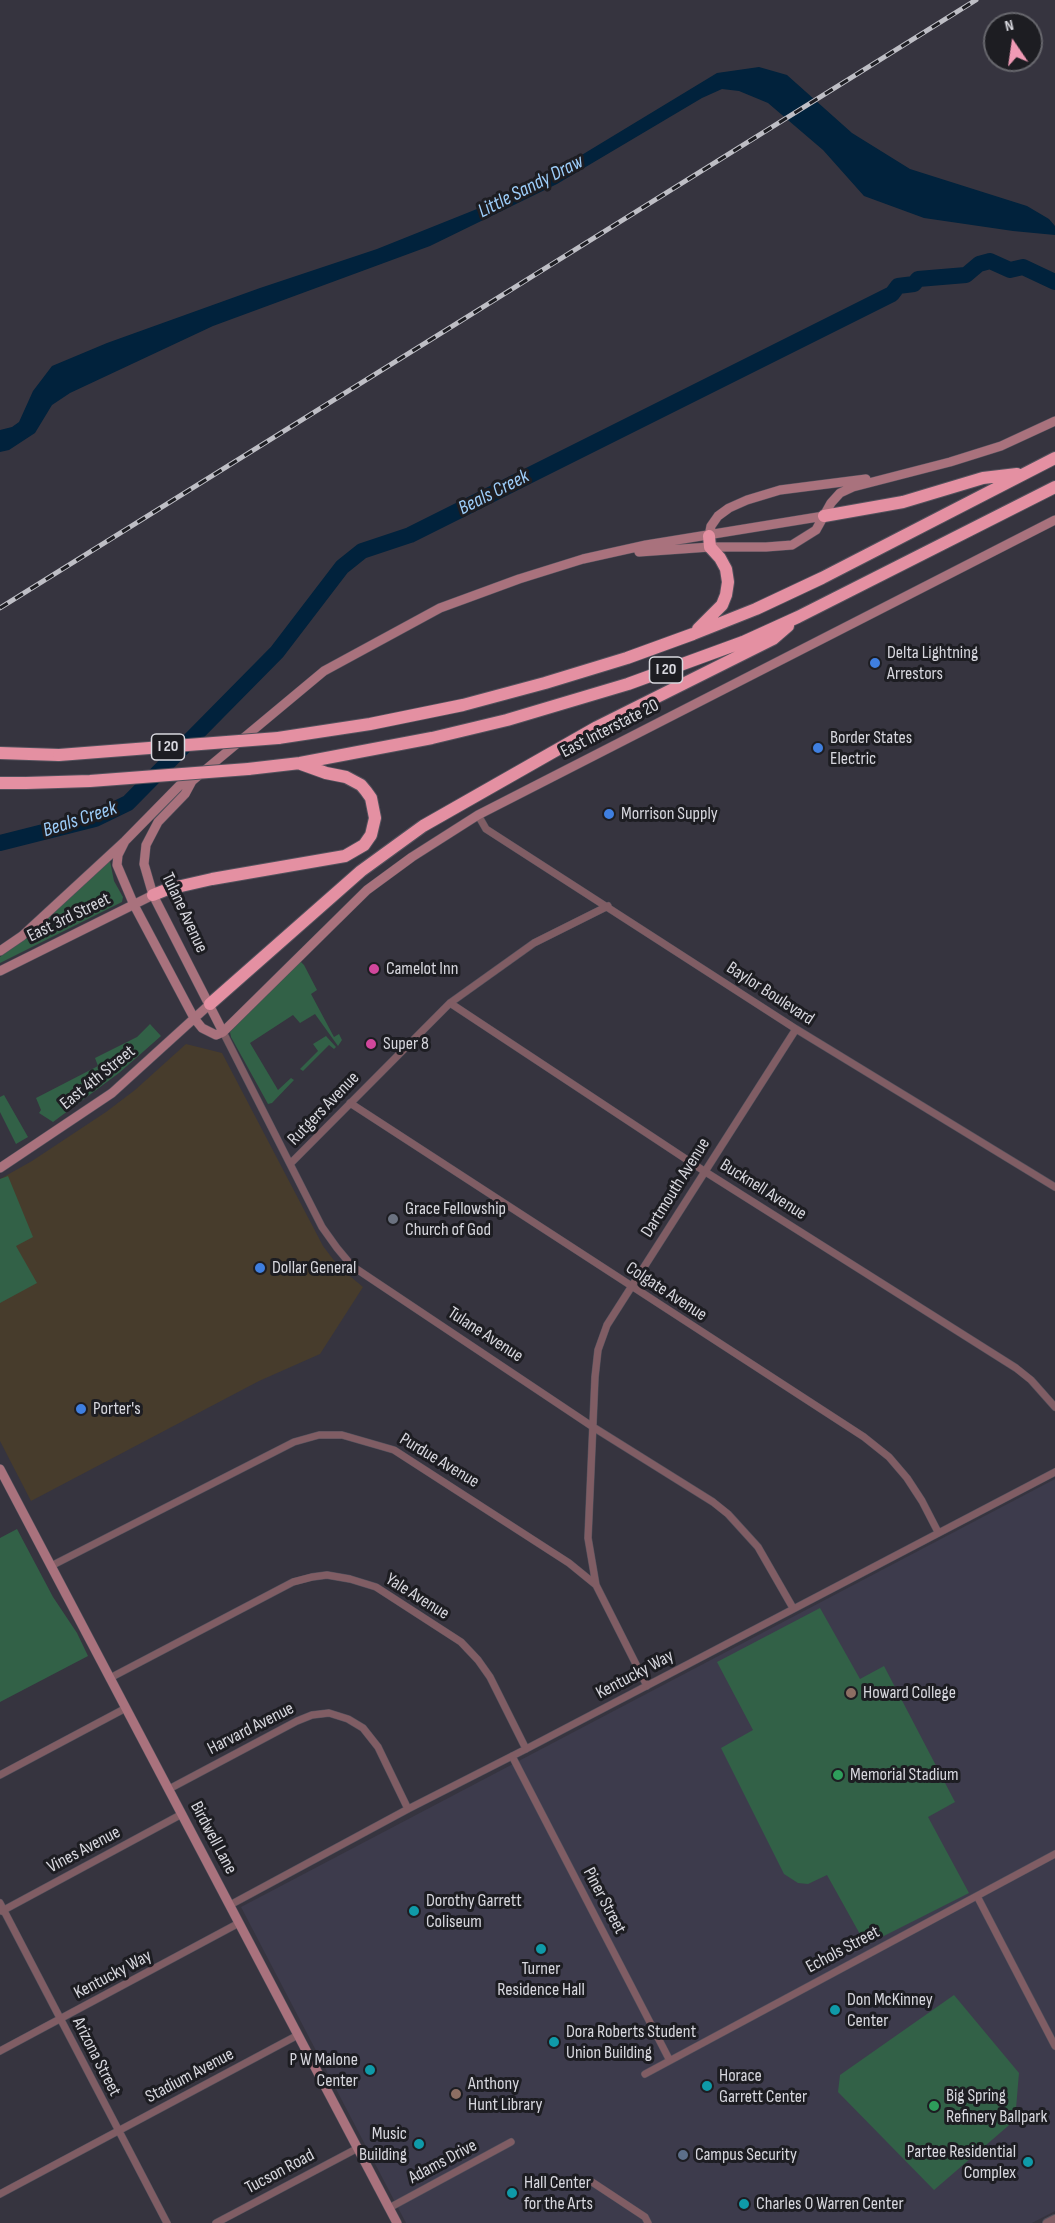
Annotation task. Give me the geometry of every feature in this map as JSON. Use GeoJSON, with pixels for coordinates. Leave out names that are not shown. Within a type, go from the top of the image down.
{"type":"FeatureCollection","features":[{"type":"Feature","properties":{"kind":"highway","name":"I 20"},"geometry":{"type":"LineString","coordinates":[[0,753],[59,754],[278,738],[370,724],[463,705],[617,661],[756,609],[822,578],[1055,458]]}},
{"type":"Feature","properties":{"kind":"highway"},"geometry":{"type":"LineString","coordinates":[[824,516],[903,502],[983,478],[1024,474]]}},
{"type":"Feature","properties":{"kind":"highway","name":"I 20"},"geometry":{"type":"LineString","coordinates":[[0,783],[90,781],[300,763],[432,738],[573,701],[682,664],[798,618],[1055,487]]}},
{"type":"Feature","properties":{"kind":"highway"},"geometry":{"type":"LineString","coordinates":[[693,634],[722,605],[726,595],[728,582],[726,569],[709,541]]}},
{"type":"Feature","properties":{"kind":"highway"},"geometry":{"type":"LineString","coordinates":[[210,1004],[361,871],[423,826],[597,727],[773,639],[798,618]]}},
{"type":"Feature","properties":{"kind":"highway"},"geometry":{"type":"LineString","coordinates":[[153,896],[168,889],[212,879],[345,856],[364,845],[371,835],[375,818],[371,798],[366,790],[346,777],[326,773],[300,763]]}},
{"type":"Feature","properties":{"kind":"main road"},"geometry":{"type":"LineString","coordinates":[[709,541],[766,547],[792,545],[816,530],[831,503],[840,493],[854,487],[1002,446],[1055,421]]}},
{"type":"Feature","properties":{"kind":"main road"},"geometry":{"type":"LineString","coordinates":[[709,541],[711,526],[718,516],[747,500],[780,490],[892,477]]}},
{"type":"Feature","properties":{"kind":"main road"},"geometry":{"type":"LineString","coordinates":[[0,951],[22,936],[125,841],[180,785],[192,781],[324,671],[440,608],[519,579],[583,559],[646,545],[709,541],[824,516]]}},
{"type":"Feature","properties":{"kind":"main road","name":"East Interstate 20"},"geometry":{"type":"LineString","coordinates":[[223,1032],[367,890],[412,857],[478,815],[1055,520]]}},
{"type":"Feature","properties":{"kind":"main road","name":"Tulane Avenue"},"geometry":{"type":"LineString","coordinates":[[192,781],[185,794],[158,822],[146,845],[144,864],[153,896],[223,1032]]}},
{"type":"Feature","properties":{"kind":"main road"},"geometry":{"type":"LineString","coordinates":[[125,841],[118,855],[117,865],[134,904],[194,1018],[202,1028],[216,1035],[223,1032]]}},
{"type":"Feature","properties":{"kind":"main road","name":"East 3rd Street"},"geometry":{"type":"LineString","coordinates":[[0,971],[153,896]]}},
{"type":"Feature","properties":{"kind":"main road","name":"East 4th Street"},"geometry":{"type":"LineString","coordinates":[[0,1168],[112,1093],[210,1004]]}},
{"type":"Feature","properties":{"kind":"main road","name":"Birdwell Lane"},"geometry":{"type":"LineString","coordinates":[[0,1468],[397,2223]]}},
{"type":"Feature","properties":{"kind":"street","name":"Baylor Boulevard"},"geometry":{"type":"LineString","coordinates":[[478,815],[486,829],[796,1029],[1055,1187]]}},
{"type":"Feature","properties":{"kind":"street","name":"Rutgers Avenue"},"geometry":{"type":"LineString","coordinates":[[291,1163],[450,1003],[534,943],[608,906]]}},
{"type":"Feature","properties":{"kind":"street","name":"Bucknell Avenue"},"geometry":{"type":"LineString","coordinates":[[450,1003],[704,1171],[1016,1368],[1055,1407]]}},
{"type":"Feature","properties":{"kind":"street","name":"Dartmouth Avenue"},"geometry":{"type":"LineString","coordinates":[[596,1585],[588,1538],[598,1350],[607,1325],[630,1287],[796,1029]]}},
{"type":"Feature","properties":{"kind":"street","name":"Tulane Avenue"},"geometry":{"type":"LineString","coordinates":[[223,1032],[322,1227],[352,1266],[593,1426],[713,1502],[728,1514],[758,1547],[793,1608]]}},
{"type":"Feature","properties":{"kind":"street","name":"Colgate Avenue"},"geometry":{"type":"LineString","coordinates":[[350,1103],[864,1437],[889,1457],[907,1478],[938,1532]]}},
{"type":"Feature","properties":{"kind":"street","name":"Purdue Avenue"},"geometry":{"type":"LineString","coordinates":[[51,1566],[294,1442],[319,1435],[342,1435],[394,1450],[569,1563],[596,1585],[647,1686]]}},
{"type":"Feature","properties":{"kind":"street","name":"Kentucky Way"},"geometry":{"type":"LineString","coordinates":[[230,1905],[408,1809],[1055,1472]]}},
{"type":"Feature","properties":{"kind":"street","name":"Yale Avenue"},"geometry":{"type":"LineString","coordinates":[[110,1678],[293,1582],[327,1575],[376,1587],[461,1642],[490,1677],[526,1749]]}},
{"type":"Feature","properties":{"kind":"street"},"geometry":{"type":"LineString","coordinates":[[0,1774],[126,1708]]}},
{"type":"Feature","properties":{"kind":"street","name":"Harvard Avenue"},"geometry":{"type":"LineString","coordinates":[[169,1789],[297,1721],[312,1715],[329,1713],[348,1719],[363,1728],[378,1747],[408,1809]]}},
{"type":"Feature","properties":{"kind":"street","name":"Piner Street"},"geometry":{"type":"LineString","coordinates":[[512,1756],[669,2059]]}},
{"type":"Feature","properties":{"kind":"street","name":"Vines Avenue"},"geometry":{"type":"LineString","coordinates":[[1,1909],[182,1814]]}},
{"type":"Feature","properties":{"kind":"street","name":"Echols Street"},"geometry":{"type":"LineString","coordinates":[[645,2074],[669,2059],[1055,1854]]}},
{"type":"Feature","properties":{"kind":"street"},"geometry":{"type":"LineString","coordinates":[[977,1896],[1055,2046]]}},
{"type":"Feature","properties":{"kind":"street","name":"Arizona Street"},"geometry":{"type":"LineString","coordinates":[[1,1909],[167,2223]]}},
{"type":"Feature","properties":{"kind":"street","name":"Kentucky Way"},"geometry":{"type":"LineString","coordinates":[[0,2051],[239,1923]]}},
{"type":"Feature","properties":{"kind":"street","name":"Stadium Avenue"},"geometry":{"type":"LineString","coordinates":[[0,2194],[298,2035]]}},
{"type":"Feature","properties":{"kind":"street","name":"Adams Drive"},"geometry":{"type":"LineString","coordinates":[[389,2208],[511,2142]]}},
{"type":"Feature","properties":{"kind":"street","name":"Tucson Road"},"geometry":{"type":"LineString","coordinates":[[216,2223],[358,2148]]}},
{"type":"Feature","properties":{"kind":"street"},"geometry":{"type":"LineString","coordinates":[[592,2182],[645,2217],[648,2223]]}},
{"type":"Feature","properties":{"kind":"street"},"geometry":{"type":"LineString","coordinates":[[1047,2223],[1055,2219]]}},
{"type":"Feature","properties":{"kind":"shaded area"},"geometry":{"type":"Polygon","coordinates":[[[186,1044],[222,1053],[323,1246],[339,1267],[363,1287],[320,1354],[259,1381],[31,1501],[0,1441],[0,1179],[32,1161],[106,1112],[135,1090],[186,1044]]]}},
{"type":"Feature","properties":{"kind":"shaded area","name":"Howard College"},"geometry":{"type":"Polygon","coordinates":[[[1055,1479],[1055,2211],[1032,2223],[406,2223],[241,1907],[1055,1479]]]}},
{"type":"Feature","properties":{"kind":"green space"},"geometry":{"type":"Polygon","coordinates":[[[110,861],[114,881],[123,897],[122,902],[0,963],[0,957],[110,861]]]}},
{"type":"Feature","properties":{"kind":"green space"},"geometry":{"type":"Polygon","coordinates":[[[301,962],[317,990],[311,994],[334,1037],[339,1034],[342,1040],[338,1046],[315,1014],[300,1023],[293,1015],[250,1043],[278,1090],[291,1078],[294,1080],[272,1103],[268,1104],[230,1032],[297,963],[301,962]]]}},
{"type":"Feature","properties":{"kind":"green space"},"geometry":{"type":"Polygon","coordinates":[[[150,1024],[161,1036],[119,1073],[53,1122],[39,1113],[41,1110],[36,1098],[98,1066],[95,1058],[137,1037],[150,1024]]]}},
{"type":"Feature","properties":{"kind":"green space"},"geometry":{"type":"Polygon","coordinates":[[[326,1036],[336,1047],[334,1049],[329,1045],[303,1071],[300,1069],[318,1051],[313,1044],[326,1036]]]}},
{"type":"Feature","properties":{"kind":"green space"},"geometry":{"type":"Polygon","coordinates":[[[4,1095],[28,1137],[16,1144],[0,1112],[0,1097],[4,1095]]]}},
{"type":"Feature","properties":{"kind":"green space"},"geometry":{"type":"Polygon","coordinates":[[[8,1176],[33,1237],[16,1246],[37,1283],[0,1303],[0,1179],[8,1176]]]}},
{"type":"Feature","properties":{"kind":"green space"},"geometry":{"type":"Polygon","coordinates":[[[17,1529],[88,1656],[0,1702],[0,1538],[17,1529]]]}},
{"type":"Feature","properties":{"kind":"green space","name":"Memorial Stadium"},"geometry":{"type":"Polygon","coordinates":[[[820,1608],[860,1679],[884,1666],[955,1802],[928,1817],[969,1893],[866,1945],[827,1875],[808,1884],[798,1883],[784,1874],[721,1748],[753,1730],[717,1662],[820,1608]]]}},
{"type":"Feature","properties":{"kind":"green space","name":"Big Spring Refinery Ballpark"},"geometry":{"type":"Polygon","coordinates":[[[954,1995],[1019,2073],[1015,2120],[934,2190],[838,2092],[840,2075],[954,1995]]]}},
{"type":"Feature","properties":{"kind":"water","name":"Little Sandy Draw"},"geometry":{"type":"Polygon","coordinates":[[[759,67],[787,75],[852,133],[910,169],[1027,206],[1049,219],[1055,226],[1055,235],[924,218],[864,196],[823,150],[768,103],[739,91],[722,89],[702,98],[557,184],[430,246],[213,326],[70,393],[52,405],[35,433],[9,450],[0,452],[0,430],[12,427],[19,422],[33,391],[52,366],[107,343],[377,249],[482,207],[552,173],[717,73],[759,67]]]}},
{"type":"Feature","properties":{"kind":"waterway","name":"Beals Creek"},"geometry":{"type":"LineString","coordinates":[[0,843],[95,819],[128,803],[277,652],[342,567],[362,551],[410,535],[892,294],[898,286],[914,284],[918,279],[966,275],[979,264],[990,261],[1010,270],[1023,267],[1055,282]]}},
{"type":"Feature","properties":{"kind":"railway"},"geometry":{"type":"LineString","coordinates":[[0,608],[976,0]]}},
{"type":"Feature","properties":{"kind":"place","name":"Delta Lightning Arrestors"},"geometry":{"type":"Point","coordinates":[875,663]}},
{"type":"Feature","properties":{"kind":"place","name":"Border States Electric"},"geometry":{"type":"Point","coordinates":[818,748]}},
{"type":"Feature","properties":{"kind":"place","name":"Morrison Supply"},"geometry":{"type":"Point","coordinates":[609,814]}},
{"type":"Feature","properties":{"kind":"place","name":"Camelot Inn"},"geometry":{"type":"Point","coordinates":[374,969]}},
{"type":"Feature","properties":{"kind":"place","name":"Super 8"},"geometry":{"type":"Point","coordinates":[371,1044]}},
{"type":"Feature","properties":{"kind":"place","name":"Grace Fellowship Church of God"},"geometry":{"type":"Point","coordinates":[393,1219]}},
{"type":"Feature","properties":{"kind":"place","name":"Dollar General"},"geometry":{"type":"Point","coordinates":[260,1268]}},
{"type":"Feature","properties":{"kind":"place","name":"Porter's"},"geometry":{"type":"Point","coordinates":[81,1409]}},
{"type":"Feature","properties":{"kind":"place","name":"Howard College"},"geometry":{"type":"Point","coordinates":[851,1693]}},
{"type":"Feature","properties":{"kind":"place","name":"Memorial Stadium"},"geometry":{"type":"Point","coordinates":[838,1775]}},
{"type":"Feature","properties":{"kind":"place","name":"Dorothy Garrett Coliseum"},"geometry":{"type":"Point","coordinates":[414,1911]}},
{"type":"Feature","properties":{"kind":"place","name":"Turner Residence Hall"},"geometry":{"type":"Point","coordinates":[541,1949]}},
{"type":"Feature","properties":{"kind":"place","name":"Don McKinney Center"},"geometry":{"type":"Point","coordinates":[835,2010]}},
{"type":"Feature","properties":{"kind":"place","name":"Dora Roberts Student Union Building"},"geometry":{"type":"Point","coordinates":[554,2042]}},
{"type":"Feature","properties":{"kind":"place","name":"P W Malone Center"},"geometry":{"type":"Point","coordinates":[370,2070]}},
{"type":"Feature","properties":{"kind":"place","name":"Horace Garrett Center"},"geometry":{"type":"Point","coordinates":[707,2086]}},
{"type":"Feature","properties":{"kind":"place","name":"Anthony Hunt Library"},"geometry":{"type":"Point","coordinates":[456,2094]}},
{"type":"Feature","properties":{"kind":"place","name":"Big Spring Refinery Ballpark"},"geometry":{"type":"Point","coordinates":[934,2106]}},
{"type":"Feature","properties":{"kind":"place","name":"Music Building"},"geometry":{"type":"Point","coordinates":[419,2144]}},
{"type":"Feature","properties":{"kind":"place","name":"Campus Security"},"geometry":{"type":"Point","coordinates":[683,2155]}},
{"type":"Feature","properties":{"kind":"place","name":"Partee Residential Complex"},"geometry":{"type":"Point","coordinates":[1028,2162]}},
{"type":"Feature","properties":{"kind":"place","name":"Hall Center for the Arts"},"geometry":{"type":"Point","coordinates":[512,2193]}},
{"type":"Feature","properties":{"kind":"place","name":"Charles O Warren Center"},"geometry":{"type":"Point","coordinates":[744,2204]}}]}
